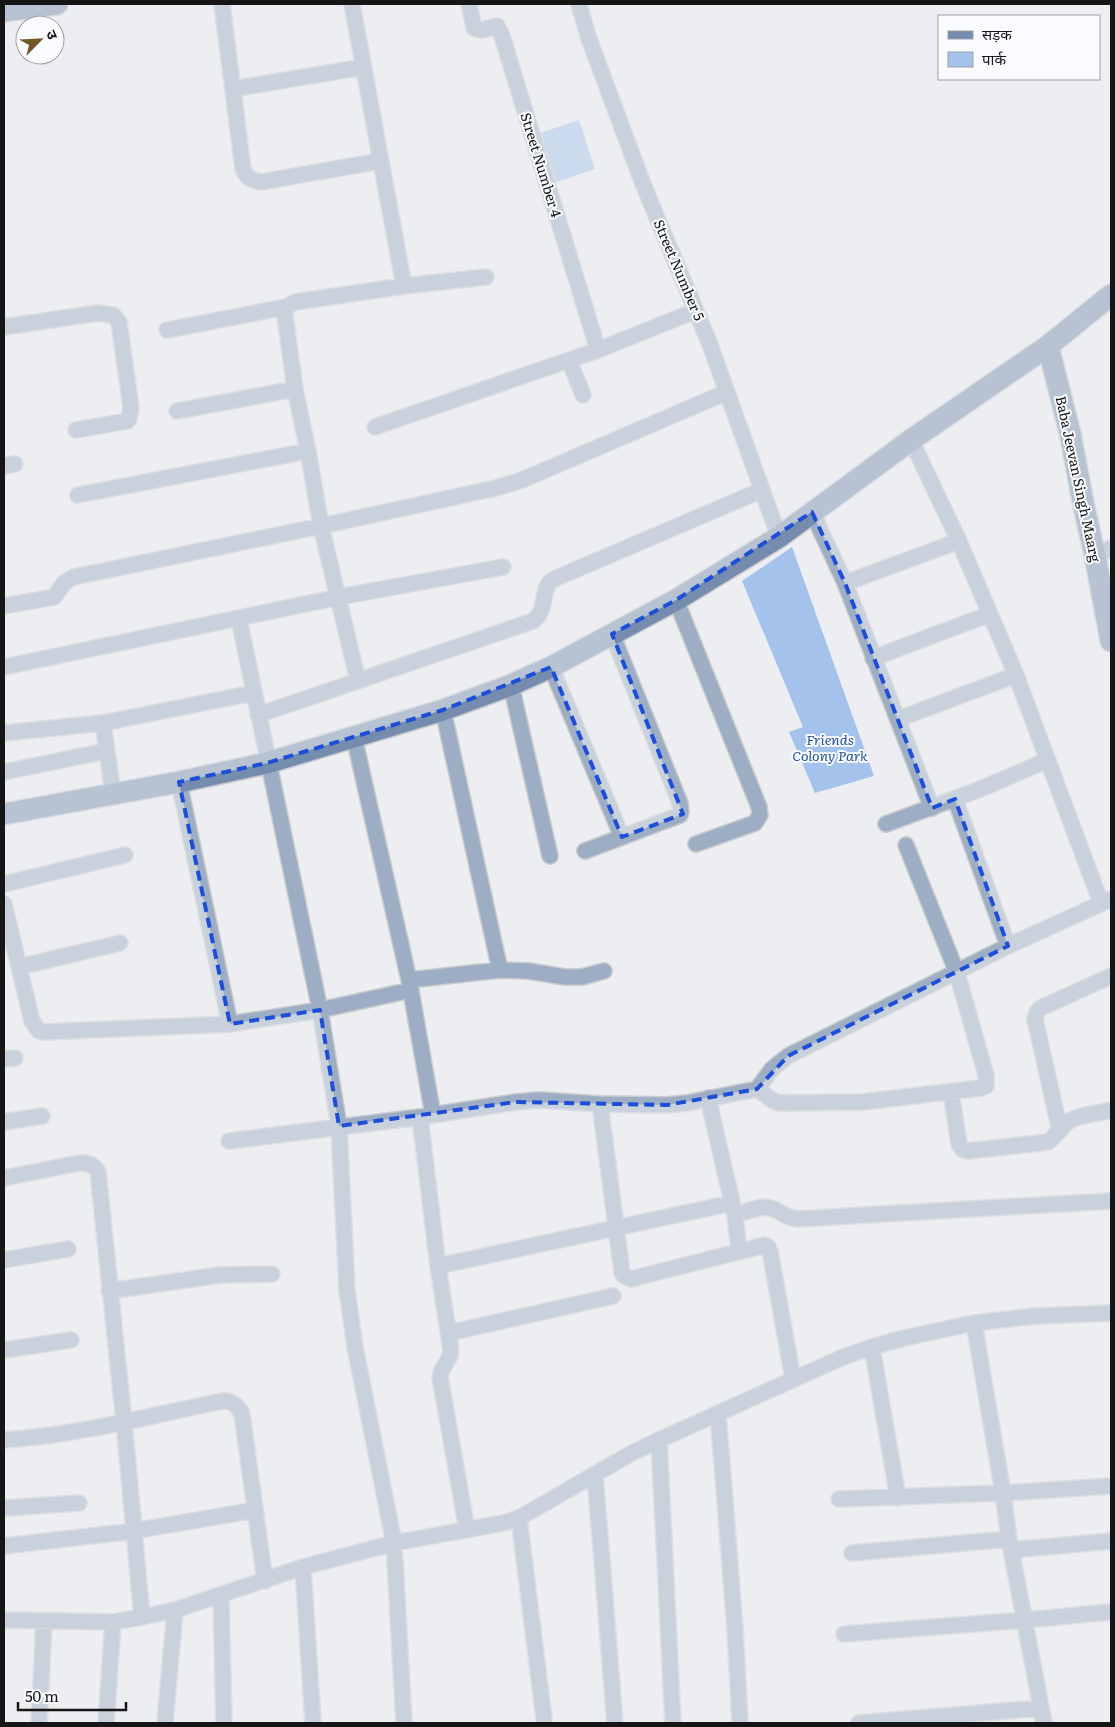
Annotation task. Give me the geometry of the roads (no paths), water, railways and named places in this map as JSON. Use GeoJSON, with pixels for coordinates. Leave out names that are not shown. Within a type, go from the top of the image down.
{"type":"FeatureCollection","features":[{"type":"Feature","properties":{"kind":"street"},"geometry":{"type":"LineString","coordinates":[[4,11],[57,4]]}},
{"type":"Feature","properties":{"kind":"street"},"geometry":{"type":"LineString","coordinates":[[222,4],[243,169],[247,177],[261,182],[380,161]]}},
{"type":"Feature","properties":{"kind":"street"},"geometry":{"type":"LineString","coordinates":[[352,4],[404,286]]}},
{"type":"Feature","properties":{"kind":"street","name":"Street Number 4"},"geometry":{"type":"LineString","coordinates":[[470,4],[474,28],[482,30],[497,26],[502,36],[598,350]]}},
{"type":"Feature","properties":{"kind":"street","name":"Street Number 5"},"geometry":{"type":"LineString","coordinates":[[579,4],[588,36],[643,184],[709,342],[779,537]]}},
{"type":"Feature","properties":{"kind":"street"},"geometry":{"type":"LineString","coordinates":[[233,89],[363,67]]}},
{"type":"Feature","properties":{"kind":"street"},"geometry":{"type":"LineString","coordinates":[[167,330],[286,307],[295,302],[404,286],[486,277]]}},
{"type":"Feature","properties":{"kind":"street"},"geometry":{"type":"LineString","coordinates":[[4,814],[179,782],[267,762],[443,710],[511,685],[551,667],[676,600],[779,537],[911,440],[1048,346],[1111,296]]}},
{"type":"Feature","properties":{"kind":"street"},"geometry":{"type":"LineString","coordinates":[[286,307],[285,316],[295,389],[321,526],[358,681]]}},
{"type":"Feature","properties":{"kind":"street"},"geometry":{"type":"LineString","coordinates":[[375,427],[598,350],[695,311]]}},
{"type":"Feature","properties":{"kind":"street"},"geometry":{"type":"LineString","coordinates":[[4,327],[98,312],[113,315],[119,322],[131,407],[129,419],[76,430]]}},
{"type":"Feature","properties":{"kind":"street","name":"Baba Jeevan Singh Maarg"},"geometry":{"type":"LineString","coordinates":[[1048,346],[1070,433],[1084,507],[1103,552],[1110,634]]}},
{"type":"Feature","properties":{"kind":"street"},"geometry":{"type":"LineString","coordinates":[[569,360],[583,395]]}},
{"type":"Feature","properties":{"kind":"street"},"geometry":{"type":"LineString","coordinates":[[177,411],[295,389]]}},
{"type":"Feature","properties":{"kind":"street"},"geometry":{"type":"LineString","coordinates":[[4,606],[54,597],[65,582],[74,576],[496,488],[522,480],[727,392]]}},
{"type":"Feature","properties":{"kind":"street"},"geometry":{"type":"LineString","coordinates":[[229,1142],[339,1126],[427,1116],[516,1102],[539,1100],[600,1104],[667,1105],[757,1089],[772,1069],[788,1056],[1008,946],[1106,901],[1048,760],[1016,675],[959,540],[911,440]]}},
{"type":"Feature","properties":{"kind":"street"},"geometry":{"type":"LineString","coordinates":[[78,495],[308,451]]}},
{"type":"Feature","properties":{"kind":"street"},"geometry":{"type":"LineString","coordinates":[[258,716],[533,621],[542,610],[546,586],[554,579],[762,490]]}},
{"type":"Feature","properties":{"kind":"street"},"geometry":{"type":"LineString","coordinates":[[812,512],[845,583],[932,808]]}},
{"type":"Feature","properties":{"kind":"street"},"geometry":{"type":"LineString","coordinates":[[845,583],[959,540]]}},
{"type":"Feature","properties":{"kind":"street"},"geometry":{"type":"LineString","coordinates":[[4,667],[339,597],[503,567]]}},
{"type":"Feature","properties":{"kind":"street"},"geometry":{"type":"LineString","coordinates":[[676,600],[759,807],[760,815],[755,823],[696,844]]}},
{"type":"Feature","properties":{"kind":"street"},"geometry":{"type":"LineString","coordinates":[[873,658],[990,614]]}},
{"type":"Feature","properties":{"kind":"street"},"geometry":{"type":"LineString","coordinates":[[239,619],[267,762],[320,1010],[339,1126],[347,1291],[355,1346],[394,1543],[404,1723]]}},
{"type":"Feature","properties":{"kind":"street"},"geometry":{"type":"LineString","coordinates":[[585,851],[680,815],[681,812],[681,807],[612,634]]}},
{"type":"Feature","properties":{"kind":"street"},"geometry":{"type":"LineString","coordinates":[[551,667],[622,837]]}},
{"type":"Feature","properties":{"kind":"street"},"geometry":{"type":"LineString","coordinates":[[898,719],[1016,675]]}},
{"type":"Feature","properties":{"kind":"street"},"geometry":{"type":"LineString","coordinates":[[511,685],[550,856]]}},
{"type":"Feature","properties":{"kind":"street"},"geometry":{"type":"LineString","coordinates":[[4,733],[103,723],[254,693]]}},
{"type":"Feature","properties":{"kind":"street"},"geometry":{"type":"LineString","coordinates":[[443,710],[500,970]]}},
{"type":"Feature","properties":{"kind":"street"},"geometry":{"type":"LineString","coordinates":[[103,723],[113,793]]}},
{"type":"Feature","properties":{"kind":"street"},"geometry":{"type":"LineString","coordinates":[[354,737],[410,985],[427,1116],[438,1266],[452,1353],[443,1365],[440,1377],[467,1530]]}},
{"type":"Feature","properties":{"kind":"street"},"geometry":{"type":"LineString","coordinates":[[4,772],[106,751]]}},
{"type":"Feature","properties":{"kind":"street"},"geometry":{"type":"LineString","coordinates":[[886,824],[955,799],[1048,760]]}},
{"type":"Feature","properties":{"kind":"street"},"geometry":{"type":"LineString","coordinates":[[179,782],[230,1024]]}},
{"type":"Feature","properties":{"kind":"street"},"geometry":{"type":"LineString","coordinates":[[955,799],[1008,946]]}},
{"type":"Feature","properties":{"kind":"street"},"geometry":{"type":"LineString","coordinates":[[757,1089],[779,1103],[862,1102],[986,1086],[987,1081],[957,973],[906,845]]}},
{"type":"Feature","properties":{"kind":"street"},"geometry":{"type":"LineString","coordinates":[[4,884],[125,855]]}},
{"type":"Feature","properties":{"kind":"street"},"geometry":{"type":"LineString","coordinates":[[4,904],[13,959],[32,1021],[39,1031],[63,1032],[230,1024],[320,1010],[410,985],[500,970],[528,971],[565,977],[582,977],[604,972]]}},
{"type":"Feature","properties":{"kind":"street"},"geometry":{"type":"LineString","coordinates":[[13,959],[120,943]]}},
{"type":"Feature","properties":{"kind":"street"},"geometry":{"type":"LineString","coordinates":[[1060,1131],[1035,1019],[1036,1014],[1043,1007],[1111,976]]}},
{"type":"Feature","properties":{"kind":"street"},"geometry":{"type":"LineString","coordinates":[[951,1092],[957,1139],[962,1150],[968,1151],[1048,1142],[1072,1119],[1111,1110]]}},
{"type":"Feature","properties":{"kind":"street"},"geometry":{"type":"LineString","coordinates":[[708,1098],[733,1209],[738,1250]]}},
{"type":"Feature","properties":{"kind":"street"},"geometry":{"type":"LineString","coordinates":[[600,1104],[622,1272],[627,1278],[631,1279],[738,1250],[760,1245],[768,1247],[793,1379]]}},
{"type":"Feature","properties":{"kind":"street"},"geometry":{"type":"LineString","coordinates":[[4,1122],[42,1116]]}},
{"type":"Feature","properties":{"kind":"street"},"geometry":{"type":"LineString","coordinates":[[4,1178],[79,1163],[94,1165],[98,1172],[142,1617]]}},
{"type":"Feature","properties":{"kind":"street"},"geometry":{"type":"LineString","coordinates":[[438,1266],[615,1229],[733,1209],[769,1208],[784,1217],[797,1219],[1111,1201]]}},
{"type":"Feature","properties":{"kind":"street"},"geometry":{"type":"LineString","coordinates":[[4,1260],[68,1249]]}},
{"type":"Feature","properties":{"kind":"street"},"geometry":{"type":"LineString","coordinates":[[109,1291],[220,1275],[272,1274]]}},
{"type":"Feature","properties":{"kind":"street"},"geometry":{"type":"LineString","coordinates":[[449,1334],[613,1296]]}},
{"type":"Feature","properties":{"kind":"street"},"geometry":{"type":"LineString","coordinates":[[4,1620],[112,1622],[142,1617],[175,1610],[221,1596],[303,1567],[394,1543],[503,1523],[518,1518],[630,1454],[659,1440],[793,1379],[872,1347],[974,1323],[1036,1316],[1111,1312]]}},
{"type":"Feature","properties":{"kind":"street"},"geometry":{"type":"LineString","coordinates":[[974,1323],[1011,1544],[1044,1723]]}},
{"type":"Feature","properties":{"kind":"street"},"geometry":{"type":"LineString","coordinates":[[4,1350],[71,1340]]}},
{"type":"Feature","properties":{"kind":"street"},"geometry":{"type":"LineString","coordinates":[[872,1347],[898,1498]]}},
{"type":"Feature","properties":{"kind":"street"},"geometry":{"type":"LineString","coordinates":[[4,1440],[66,1434],[222,1401],[228,1400],[234,1403],[242,1414],[265,1580]]}},
{"type":"Feature","properties":{"kind":"street"},"geometry":{"type":"LineString","coordinates":[[718,1413],[735,1628],[740,1723]]}},
{"type":"Feature","properties":{"kind":"street"},"geometry":{"type":"LineString","coordinates":[[659,1440],[674,1723]]}},
{"type":"Feature","properties":{"kind":"street"},"geometry":{"type":"LineString","coordinates":[[595,1475],[615,1723]]}},
{"type":"Feature","properties":{"kind":"street"},"geometry":{"type":"LineString","coordinates":[[838,1498],[898,1498],[1111,1486]]}},
{"type":"Feature","properties":{"kind":"street"},"geometry":{"type":"LineString","coordinates":[[4,1508],[78,1504]]}},
{"type":"Feature","properties":{"kind":"street"},"geometry":{"type":"LineString","coordinates":[[4,1546],[134,1531],[255,1510]]}},
{"type":"Feature","properties":{"kind":"street"},"geometry":{"type":"LineString","coordinates":[[518,1518],[544,1719]]}},
{"type":"Feature","properties":{"kind":"street"},"geometry":{"type":"LineString","coordinates":[[852,1553],[1011,1544],[1111,1541]]}},
{"type":"Feature","properties":{"kind":"street"},"geometry":{"type":"LineString","coordinates":[[303,1567],[313,1723]]}},
{"type":"Feature","properties":{"kind":"street"},"geometry":{"type":"LineString","coordinates":[[221,1596],[224,1723]]}},
{"type":"Feature","properties":{"kind":"street"},"geometry":{"type":"LineString","coordinates":[[165,1723],[175,1610]]}},
{"type":"Feature","properties":{"kind":"street"},"geometry":{"type":"LineString","coordinates":[[844,1634],[1111,1612]]}},
{"type":"Feature","properties":{"kind":"street"},"geometry":{"type":"LineString","coordinates":[[39,1723],[44,1621]]}},
{"type":"Feature","properties":{"kind":"street"},"geometry":{"type":"LineString","coordinates":[[106,1723],[112,1622]]}},
{"type":"Feature","properties":{"kind":"street"},"geometry":{"type":"LineString","coordinates":[[859,1723],[915,1721],[1041,1708]]}},
{"type":"Feature","properties":{"kind":"park label","name":"Friends Colony Park"},"geometry":{"type":"Point","coordinates":[830,748]}}]}
